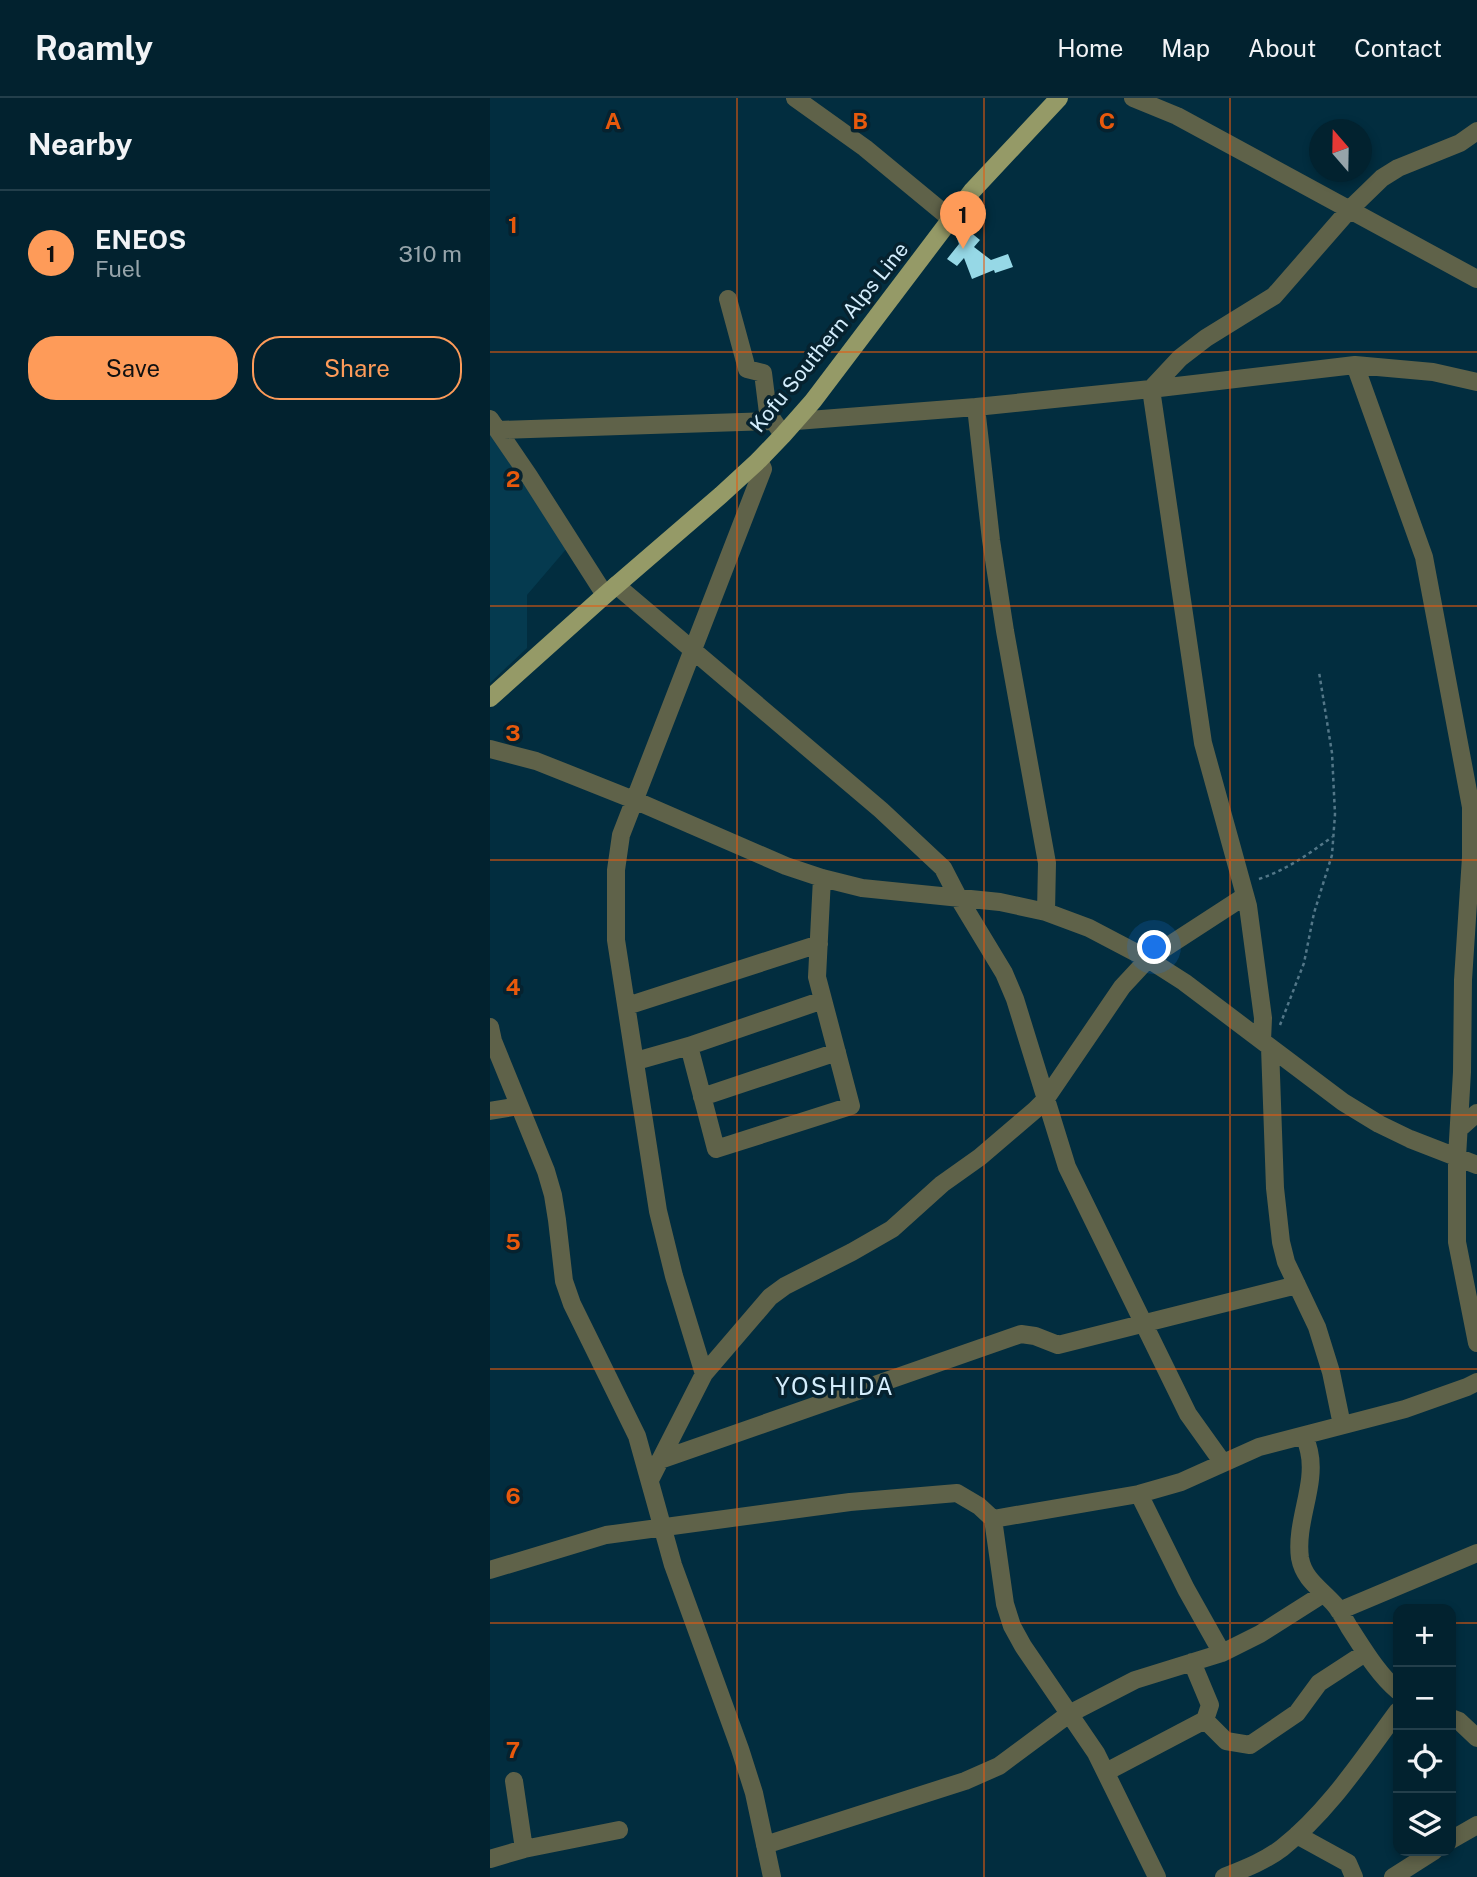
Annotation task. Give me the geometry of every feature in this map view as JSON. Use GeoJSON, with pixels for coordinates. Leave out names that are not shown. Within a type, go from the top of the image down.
{"type":"FeatureCollection","features":[{"type":"Feature","properties":{"kind":"main road","name":"Kofu Southern Alps Line"},"geometry":{"type":"LineString","coordinates":[[490,698],[759,460],[778,428],[796,421],[972,191],[1059,98]]}},
{"type":"Feature","properties":{"kind":"street"},"geometry":{"type":"LineString","coordinates":[[795,98],[865,148],[951,219]]}},
{"type":"Feature","properties":{"kind":"street"},"geometry":{"type":"LineString","coordinates":[[1133,98],[1177,116],[1477,279]]}},
{"type":"Feature","properties":{"kind":"street"},"geometry":{"type":"LineString","coordinates":[[1151,389],[1180,358],[1206,338],[1274,296],[1350,209],[1382,178],[1398,168],[1460,143],[1477,131]]}},
{"type":"Feature","properties":{"kind":"street"},"geometry":{"type":"LineString","coordinates":[[728,299],[747,369],[764,373],[768,413],[778,428]]}},
{"type":"Feature","properties":{"kind":"street"},"geometry":{"type":"LineString","coordinates":[[1355,365],[1424,557],[1471,807],[1457,1157],[1457,1242],[1477,1343]]}},
{"type":"Feature","properties":{"kind":"street"},"geometry":{"type":"LineString","coordinates":[[796,421],[976,407],[1355,365],[1433,372],[1477,382]]}},
{"type":"Feature","properties":{"kind":"street"},"geometry":{"type":"LineString","coordinates":[[1151,389],[1203,743],[1244,890],[1266,1044],[1281,1242],[1286,1262],[1317,1327],[1331,1372],[1342,1425]]}},
{"type":"Feature","properties":{"kind":"street"},"geometry":{"type":"LineString","coordinates":[[976,407],[991,540],[1005,631],[1047,863],[1046,912]]}},
{"type":"Feature","properties":{"kind":"street"},"geometry":{"type":"LineString","coordinates":[[494,425],[778,428]]}},
{"type":"Feature","properties":{"kind":"street"},"geometry":{"type":"LineString","coordinates":[[494,425],[610,590],[692,650],[881,810],[943,868],[1004,973],[1015,999],[1067,1167],[1188,1414],[1223,1463]]}},
{"type":"Feature","properties":{"kind":"street"},"geometry":{"type":"LineString","coordinates":[[704,1374],[674,1276],[658,1211],[616,940],[616,870],[621,835],[763,469],[759,460]]}},
{"type":"Feature","properties":{"kind":"street"},"geometry":{"type":"LineString","coordinates":[[490,749],[536,761],[786,866],[822,878],[862,888],[1000,902],[1046,912],[1089,928],[1148,959],[1184,982],[1343,1102],[1410,1139],[1477,1165]]}},
{"type":"Feature","properties":{"kind":"street"},"geometry":{"type":"LineString","coordinates":[[689,1046],[716,1149],[851,1106],[817,976],[822,878]]}},
{"type":"Feature","properties":{"kind":"street"},"geometry":{"type":"LineString","coordinates":[[650,1480],[704,1374],[770,1297],[785,1286],[892,1229],[942,1184],[980,1157],[1045,1100],[1122,987],[1148,959],[1244,890]]}},
{"type":"Feature","properties":{"kind":"street"},"geometry":{"type":"LineString","coordinates":[[627,1006],[819,944]]}},
{"type":"Feature","properties":{"kind":"street"},"geometry":{"type":"LineString","coordinates":[[636,1061],[689,1046],[823,1000]]}},
{"type":"Feature","properties":{"kind":"street"},"geometry":{"type":"LineString","coordinates":[[490,1027],[493,1041],[553,1195],[564,1281],[572,1304],[637,1436],[673,1565],[754,1793],[772,1877]]}},
{"type":"Feature","properties":{"kind":"street"},"geometry":{"type":"LineString","coordinates":[[702,1097],[837,1052]]}},
{"type":"Feature","properties":{"kind":"street"},"geometry":{"type":"LineString","coordinates":[[490,1111],[519,1106]]}},
{"type":"Feature","properties":{"kind":"street"},"geometry":{"type":"LineString","coordinates":[[1459,1129],[1477,1112]]}},
{"type":"Feature","properties":{"kind":"street"},"geometry":{"type":"LineString","coordinates":[[660,1460],[1021,1334],[1058,1345],[1297,1285]]}},
{"type":"Feature","properties":{"kind":"street"},"geometry":{"type":"LineString","coordinates":[[993,1519],[1139,1494],[1181,1482],[1259,1447],[1405,1409],[1477,1382]]}},
{"type":"Feature","properties":{"kind":"street"},"geometry":{"type":"LineString","coordinates":[[1304,1436],[1310,1450],[1311,1471],[1301,1523],[1300,1557],[1305,1572],[1339,1611],[1365,1653],[1393,1687]]}},
{"type":"Feature","properties":{"kind":"street"},"geometry":{"type":"LineString","coordinates":[[490,1570],[606,1535],[850,1502],[957,1493],[979,1506],[993,1519],[1005,1604],[1012,1626],[1096,1753],[1157,1877]]}},
{"type":"Feature","properties":{"kind":"street"},"geometry":{"type":"LineString","coordinates":[[1139,1494],[1186,1589],[1222,1653]]}},
{"type":"Feature","properties":{"kind":"street"},"geometry":{"type":"LineString","coordinates":[[1339,1611],[1477,1553]]}},
{"type":"Feature","properties":{"kind":"street"},"geometry":{"type":"LineString","coordinates":[[765,1845],[965,1781],[999,1766],[1069,1714],[1135,1680],[1222,1653],[1260,1634],[1323,1594]]}},
{"type":"Feature","properties":{"kind":"street"},"geometry":{"type":"LineString","coordinates":[[1205,1720],[1226,1741],[1250,1745],[1297,1713],[1319,1683],[1365,1653]]}},
{"type":"Feature","properties":{"kind":"street"},"geometry":{"type":"LineString","coordinates":[[1106,1772],[1205,1720],[1210,1705],[1192,1662]]}},
{"type":"Feature","properties":{"kind":"street"},"geometry":{"type":"LineString","coordinates":[[1224,1877],[1252,1866],[1297,1835],[1338,1791],[1393,1718]]}},
{"type":"Feature","properties":{"kind":"street"},"geometry":{"type":"LineString","coordinates":[[1456,1720],[1477,1738]]}},
{"type":"Feature","properties":{"kind":"street"},"geometry":{"type":"LineString","coordinates":[[514,1781],[524,1849]]}},
{"type":"Feature","properties":{"kind":"street"},"geometry":{"type":"LineString","coordinates":[[1456,1837],[1477,1825]]}},
{"type":"Feature","properties":{"kind":"street"},"geometry":{"type":"LineString","coordinates":[[490,1859],[524,1849],[620,1830]]}},
{"type":"Feature","properties":{"kind":"street"},"geometry":{"type":"LineString","coordinates":[[1297,1835],[1348,1863],[1354,1877]]}},
{"type":"Feature","properties":{"kind":"street"},"geometry":{"type":"LineString","coordinates":[[1393,1877],[1426,1856]]}},
{"type":"Feature","properties":{"kind":"path"},"geometry":{"type":"LineString","coordinates":[[1266,1044],[1288,1006],[1304,963],[1314,913],[1332,855],[1335,814],[1332,752],[1319,672]]}},
{"type":"Feature","properties":{"kind":"path"},"geometry":{"type":"LineString","coordinates":[[1244,890],[1301,859],[1333,836]]}},
{"type":"Feature","properties":{"kind":"shaded area"},"geometry":{"type":"Polygon","coordinates":[[[490,429],[568,547],[527,595],[527,648],[490,683],[490,429]]]}},
{"type":"Feature","properties":{"kind":"building"},"geometry":{"type":"Polygon","coordinates":[[[969,231],[980,240],[974,247],[991,260],[1008,254],[1013,267],[995,273],[994,270],[972,279],[964,258],[957,266],[947,259],[959,244],[955,233],[963,239],[969,231]]]}},
{"type":"Feature","properties":{"kind":"place","name":"ENEOS"},"geometry":{"type":"Point","coordinates":[963,249]}},
{"type":"Feature","properties":{"kind":"district","name":"YOSHIDA"},"geometry":{"type":"Point","coordinates":[835,1386]}}]}
